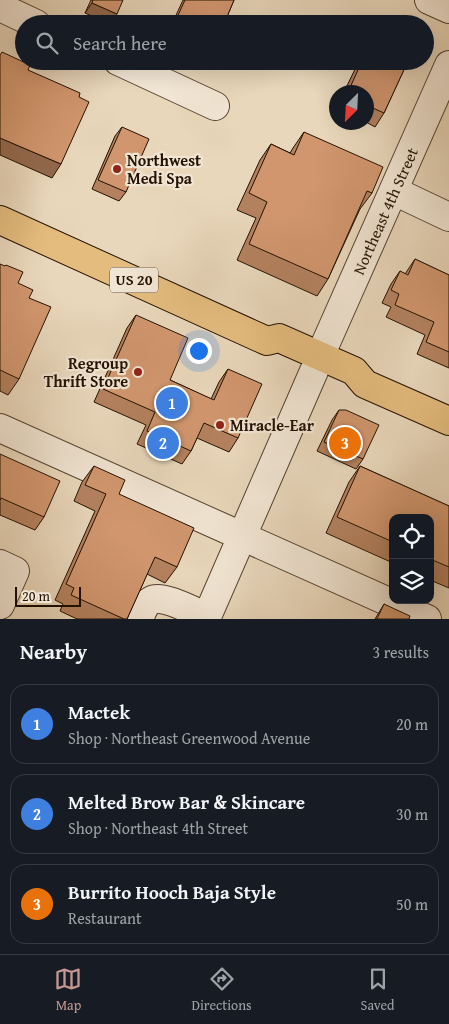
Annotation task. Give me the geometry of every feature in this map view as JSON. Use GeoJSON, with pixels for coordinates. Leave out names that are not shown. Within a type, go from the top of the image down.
{"type":"FeatureCollection","features":[{"type":"Feature","properties":{"kind":"main road","name":"US 20"},"geometry":{"type":"LineString","coordinates":[[0,220],[267,341],[272,352],[317,364],[354,371],[365,384],[449,421]]}},
{"type":"Feature","properties":{"kind":"street"},"geometry":{"type":"LineString","coordinates":[[428,0],[449,9]]}},
{"type":"Feature","properties":{"kind":"street"},"geometry":{"type":"LineString","coordinates":[[0,7],[17,15]]}},
{"type":"Feature","properties":{"kind":"street","name":"Northeast 4th Street"},"geometry":{"type":"LineString","coordinates":[[206,618],[449,65]]}},
{"type":"Feature","properties":{"kind":"street"},"geometry":{"type":"LineString","coordinates":[[137,70],[215,106]]}},
{"type":"Feature","properties":{"kind":"street"},"geometry":{"type":"LineString","coordinates":[[394,191],[449,217]]}},
{"type":"Feature","properties":{"kind":"street"},"geometry":{"type":"LineString","coordinates":[[0,428],[427,619]]}},
{"type":"Feature","properties":{"kind":"street"},"geometry":{"type":"LineString","coordinates":[[0,564],[16,571],[0,606]]}},
{"type":"Feature","properties":{"kind":"street"},"geometry":{"type":"LineString","coordinates":[[139,619],[146,604],[153,598],[162,598],[206,618]]}},
{"type":"Feature","properties":{"kind":"building"},"geometry":{"type":"Polygon","coordinates":[[[93,0],[123,0],[117,14],[92,3],[93,0]]]}},
{"type":"Feature","properties":{"kind":"building"},"geometry":{"type":"Polygon","coordinates":[[[185,0],[234,0],[228,15],[178,15],[185,0]]]}},
{"type":"Feature","properties":{"kind":"building"},"geometry":{"type":"Polygon","coordinates":[[[2,52],[15,58],[15,70],[28,70],[80,93],[79,97],[89,102],[61,164],[0,138],[0,55],[2,52]]]}},
{"type":"Feature","properties":{"kind":"building"},"geometry":{"type":"Polygon","coordinates":[[[358,70],[404,70],[384,113],[374,109],[374,85],[351,85],[358,70]]]}},
{"type":"Feature","properties":{"kind":"building","name":"Northwest Medi Spa"},"geometry":{"type":"Polygon","coordinates":[[[122,127],[149,139],[126,192],[98,180],[122,127]]]}},
{"type":"Feature","properties":{"kind":"building"},"geometry":{"type":"Polygon","coordinates":[[[304,132],[383,167],[372,193],[367,191],[328,279],[249,244],[267,202],[249,193],[271,144],[294,155],[304,132]]]}},
{"type":"Feature","properties":{"kind":"building"},"geometry":{"type":"Polygon","coordinates":[[[415,259],[449,275],[449,352],[426,342],[434,322],[395,305],[399,294],[391,290],[400,271],[408,275],[415,259]]]}},
{"type":"Feature","properties":{"kind":"building"},"geometry":{"type":"Polygon","coordinates":[[[0,264],[23,272],[18,283],[33,290],[29,298],[51,307],[19,379],[0,370],[0,264]]]}},
{"type":"Feature","properties":{"kind":"building"},"geometry":{"type":"Polygon","coordinates":[[[136,315],[188,338],[170,380],[214,400],[228,369],[262,384],[238,438],[204,423],[191,451],[147,431],[155,412],[103,389],[136,315]]]}},
{"type":"Feature","properties":{"kind":"building"},"geometry":{"type":"Polygon","coordinates":[[[339,410],[346,410],[379,425],[363,459],[324,442],[339,410]]]}},
{"type":"Feature","properties":{"kind":"building"},"geometry":{"type":"Polygon","coordinates":[[[0,454],[60,481],[44,517],[1,498],[0,500],[0,454]]]}},
{"type":"Feature","properties":{"kind":"building"},"geometry":{"type":"Polygon","coordinates":[[[94,466],[125,480],[119,494],[194,528],[177,567],[155,557],[127,619],[71,595],[74,588],[66,584],[106,494],[85,485],[94,466]]]}},
{"type":"Feature","properties":{"kind":"building"},"geometry":{"type":"Polygon","coordinates":[[[360,466],[449,506],[449,567],[434,561],[434,514],[389,514],[389,540],[337,517],[360,466]]]}},
{"type":"Feature","properties":{"kind":"building"},"geometry":{"type":"Polygon","coordinates":[[[384,604],[410,616],[409,619],[377,619],[384,604]]]}},
{"type":"Feature","properties":{"kind":"place","name":"Northwest Medi Spa"},"geometry":{"type":"Point","coordinates":[117,169]}},
{"type":"Feature","properties":{"kind":"place","name":"Regroup Thrift Store"},"geometry":{"type":"Point","coordinates":[138,372]}},
{"type":"Feature","properties":{"kind":"place","name":"Mactek"},"geometry":{"type":"Point","coordinates":[172,403]}},
{"type":"Feature","properties":{"kind":"place","name":"Miracle-Ear"},"geometry":{"type":"Point","coordinates":[220,425]}},
{"type":"Feature","properties":{"kind":"place","name":"Melted Brow Bar & Skincare"},"geometry":{"type":"Point","coordinates":[163,443]}},
{"type":"Feature","properties":{"kind":"place","name":"Burrito Hooch Baja Style"},"geometry":{"type":"Point","coordinates":[345,443]}}]}
